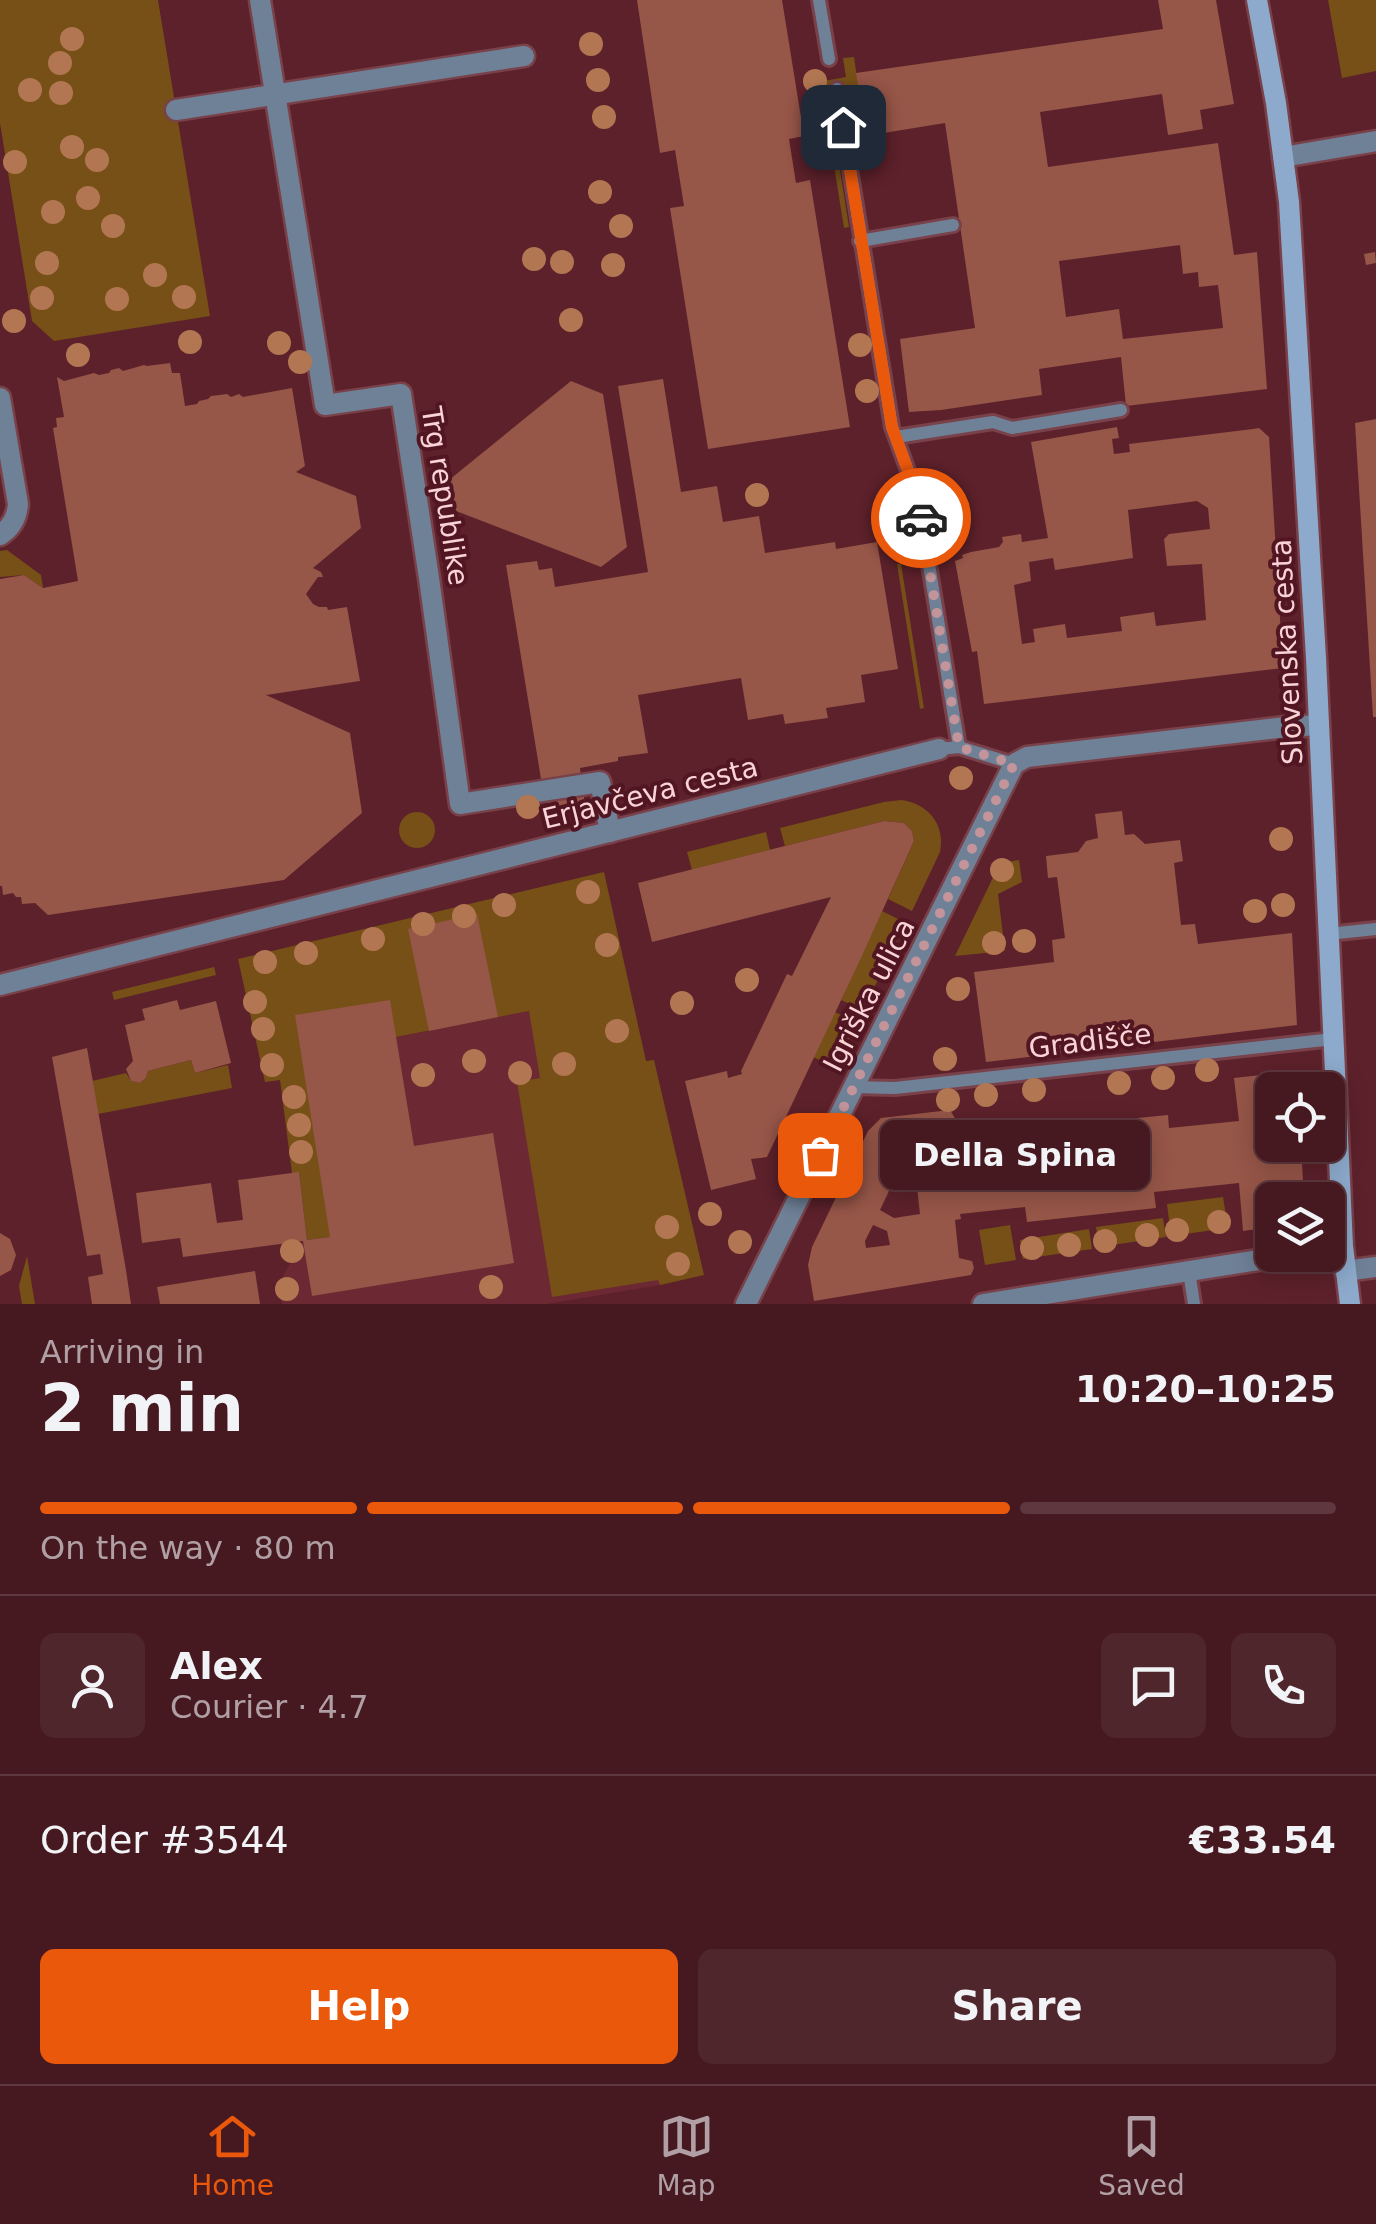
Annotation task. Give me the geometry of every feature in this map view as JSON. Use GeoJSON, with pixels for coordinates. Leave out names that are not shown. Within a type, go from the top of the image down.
{"type":"FeatureCollection","features":[{"type":"Feature","properties":{"kind":"street","name":"Trg republike"},"geometry":{"type":"LineString","coordinates":[[260,0],[324,405],[401,394],[460,804],[600,782],[610,832]]}},
{"type":"Feature","properties":{"kind":"street","name":"Slovenska cesta"},"geometry":{"type":"LineString","coordinates":[[1257,0],[1283,157],[1302,398],[1328,934],[1335,1182]]}},
{"type":"Feature","properties":{"kind":"street"},"geometry":{"type":"LineString","coordinates":[[176,110],[524,56]]}},
{"type":"Feature","properties":{"kind":"street"},"geometry":{"type":"LineString","coordinates":[[1283,157],[1376,140]]}},
{"type":"Feature","properties":{"kind":"street"},"geometry":{"type":"LineString","coordinates":[[0,398],[18,512],[0,535]]}},
{"type":"Feature","properties":{"kind":"street"},"geometry":{"type":"LineString","coordinates":[[1014,764],[1027,757],[1319,725]]}},
{"type":"Feature","properties":{"kind":"street","name":"Erjavčeva cesta"},"geometry":{"type":"LineString","coordinates":[[0,985],[949,748]]}},
{"type":"Feature","properties":{"kind":"street","name":"Igriška ulica"},"geometry":{"type":"LineString","coordinates":[[746,1304],[1014,764]]}},
{"type":"Feature","properties":{"kind":"street"},"geometry":{"type":"LineString","coordinates":[[983,1304],[1255,1261]]}},
{"type":"Feature","properties":{"kind":"street"},"geometry":{"type":"LineString","coordinates":[[1345,1270],[1376,1267]]}},
{"type":"Feature","properties":{"kind":"street","name":"Slovenska cesta"},"geometry":{"type":"LineString","coordinates":[[1345,1270],[1350,1304]]}},
{"type":"Feature","properties":{"kind":"lane"},"geometry":{"type":"LineString","coordinates":[[820,0],[829,59]]}},
{"type":"Feature","properties":{"kind":"lane"},"geometry":{"type":"LineString","coordinates":[[837,89],[896,437],[918,498],[949,748],[1014,764]]}},
{"type":"Feature","properties":{"kind":"lane"},"geometry":{"type":"LineString","coordinates":[[860,241],[953,225]]}},
{"type":"Feature","properties":{"kind":"lane"},"geometry":{"type":"LineString","coordinates":[[896,437],[993,422],[1012,428],[1121,410]]}},
{"type":"Feature","properties":{"kind":"lane"},"geometry":{"type":"LineString","coordinates":[[1328,934],[1376,929]]}},
{"type":"Feature","properties":{"kind":"lane","name":"Gradišče"},"geometry":{"type":"LineString","coordinates":[[853,1087],[895,1088],[1332,1039]]}},
{"type":"Feature","properties":{"kind":"lane"},"geometry":{"type":"LineString","coordinates":[[1189,1270],[1194,1304]]}},
{"type":"Feature","properties":{"kind":"shaded area"},"geometry":{"type":"Polygon","coordinates":[[[0,0],[158,0],[210,316],[54,341],[32,321],[0,123],[0,0]]]}},
{"type":"Feature","properties":{"kind":"shaded area"},"geometry":{"type":"Polygon","coordinates":[[[1328,0],[1376,0],[1376,71],[1342,78],[1328,0]]]}},
{"type":"Feature","properties":{"kind":"shaded area"},"geometry":{"type":"Polygon","coordinates":[[[854,57],[865,136],[855,137],[847,85],[827,88],[849,227],[844,228],[822,91],[810,92],[808,76],[822,73],[824,81],[846,77],[843,58],[854,57]]]}},
{"type":"Feature","properties":{"kind":"shaded area"},"geometry":{"type":"Polygon","coordinates":[[[7,550],[41,575],[43,588],[24,575],[0,577],[0,551],[7,550]]]}},
{"type":"Feature","properties":{"kind":"shaded area"},"geometry":{"type":"Polygon","coordinates":[[[897,564],[901,564],[924,708],[920,709],[897,564]]]}},
{"type":"Feature","properties":{"kind":"shaded area"},"geometry":{"type":"Polygon","coordinates":[[[901,800],[926,810],[937,824],[941,842],[912,911],[888,899],[914,841],[912,831],[904,823],[884,821],[785,846],[780,828],[901,800]]]}},
{"type":"Feature","properties":{"kind":"shaded area"},"geometry":{"type":"Polygon","coordinates":[[[417,812],[430,817],[435,830],[430,843],[417,848],[404,843],[399,830],[404,817],[417,812]]]}},
{"type":"Feature","properties":{"kind":"shaded area"},"geometry":{"type":"Polygon","coordinates":[[[766,832],[770,850],[692,870],[687,852],[766,832]]]}},
{"type":"Feature","properties":{"kind":"shaded area"},"geometry":{"type":"Polygon","coordinates":[[[1019,860],[1022,882],[998,894],[1005,951],[955,956],[1000,863],[1019,860]]]}},
{"type":"Feature","properties":{"kind":"shaded area"},"geometry":{"type":"Polygon","coordinates":[[[604,872],[646,1061],[654,1060],[704,1275],[660,1285],[658,1280],[552,1297],[517,1082],[540,1078],[529,1011],[396,1037],[330,1237],[307,1240],[299,1173],[292,1173],[280,1080],[265,1082],[238,959],[604,872]]]}},
{"type":"Feature","properties":{"kind":"shaded area"},"geometry":{"type":"Polygon","coordinates":[[[882,911],[906,923],[863,1010],[841,1000],[882,911]]]}},
{"type":"Feature","properties":{"kind":"shaded area"},"geometry":{"type":"Polygon","coordinates":[[[214,967],[216,975],[114,1000],[112,992],[214,967]]]}},
{"type":"Feature","properties":{"kind":"shaded area"},"geometry":{"type":"Polygon","coordinates":[[[390,1000],[397,1037],[529,1011],[624,1065],[660,1285],[547,1304],[282,1304],[279,1283],[303,1241],[330,1236],[295,1015],[390,1000]]]}},
{"type":"Feature","properties":{"kind":"shaded area"},"geometry":{"type":"Polygon","coordinates":[[[835,1012],[857,1023],[836,1067],[813,1057],[835,1012]]]}},
{"type":"Feature","properties":{"kind":"shaded area"},"geometry":{"type":"Polygon","coordinates":[[[191,1060],[195,1073],[228,1065],[232,1088],[98,1114],[92,1081],[126,1073],[131,1081],[140,1083],[148,1071],[191,1060]]]}},
{"type":"Feature","properties":{"kind":"shaded area"},"geometry":{"type":"Polygon","coordinates":[[[1223,1197],[1228,1228],[1171,1236],[1167,1204],[1223,1197]]]}},
{"type":"Feature","properties":{"kind":"shaded area"},"geometry":{"type":"Polygon","coordinates":[[[1163,1218],[1166,1237],[1099,1247],[1096,1227],[1163,1218]]]}},
{"type":"Feature","properties":{"kind":"shaded area"},"geometry":{"type":"Polygon","coordinates":[[[1010,1225],[1016,1260],[985,1265],[979,1230],[1010,1225]]]}},
{"type":"Feature","properties":{"kind":"shaded area"},"geometry":{"type":"Polygon","coordinates":[[[1089,1229],[1092,1249],[1023,1259],[1020,1240],[1089,1229]]]}},
{"type":"Feature","properties":{"kind":"shaded area"},"geometry":{"type":"Polygon","coordinates":[[[27,1256],[35,1304],[22,1304],[19,1286],[27,1256]]]}},
{"type":"Feature","properties":{"kind":"building"},"geometry":{"type":"Polygon","coordinates":[[[637,0],[782,0],[804,136],[789,139],[796,183],[810,180],[850,427],[708,449],[670,208],[684,206],[675,150],[660,153],[637,0]]]}},
{"type":"Feature","properties":{"kind":"building"},"geometry":{"type":"Polygon","coordinates":[[[1158,0],[1216,0],[1234,104],[1200,110],[1203,129],[1168,135],[1162,94],[1040,112],[1048,167],[1218,143],[1234,255],[1257,252],[1267,389],[1126,406],[1121,357],[1039,369],[1042,395],[909,412],[900,339],[975,328],[945,123],[865,136],[856,73],[1163,29],[1158,0]],[[1180,245],[1059,261],[1066,317],[1119,309],[1123,339],[1223,328],[1218,285],[1199,287],[1198,272],[1183,274],[1180,245]]]}},
{"type":"Feature","properties":{"kind":"building"},"geometry":{"type":"Polygon","coordinates":[[[1375,252],[1376,263],[1366,265],[1364,254],[1375,252]]]}},
{"type":"Feature","properties":{"kind":"building"},"geometry":{"type":"Polygon","coordinates":[[[170,363],[172,373],[180,373],[185,406],[211,396],[243,397],[292,388],[305,466],[296,472],[356,496],[361,528],[313,568],[323,577],[318,577],[306,594],[313,604],[328,610],[347,607],[360,681],[266,695],[350,733],[362,813],[284,880],[48,915],[35,903],[22,904],[21,897],[13,893],[3,895],[0,886],[0,579],[24,575],[43,588],[78,581],[53,428],[57,427],[56,418],[64,417],[57,377],[64,381],[119,368],[123,371],[170,363]]]}},
{"type":"Feature","properties":{"kind":"building"},"geometry":{"type":"Polygon","coordinates":[[[663,379],[681,492],[717,486],[723,522],[759,516],[765,553],[835,542],[836,549],[877,542],[898,669],[861,675],[865,702],[826,708],[828,718],[785,724],[783,714],[748,720],[741,678],[638,695],[648,753],[580,768],[581,778],[542,785],[506,565],[537,561],[539,570],[552,568],[555,587],[648,572],[618,386],[663,379]]]}},
{"type":"Feature","properties":{"kind":"building"},"geometry":{"type":"Polygon","coordinates":[[[571,381],[603,394],[627,547],[601,567],[456,511],[449,480],[571,381]]]}},
{"type":"Feature","properties":{"kind":"building"},"geometry":{"type":"Polygon","coordinates":[[[1376,419],[1376,717],[1373,717],[1355,423],[1376,419]]]}},
{"type":"Feature","properties":{"kind":"building"},"geometry":{"type":"Polygon","coordinates":[[[1117,427],[1119,438],[1112,439],[1114,454],[1130,452],[1129,444],[1259,428],[1269,437],[1283,668],[984,704],[977,651],[972,652],[955,561],[971,552],[999,547],[1002,537],[1021,534],[1022,542],[1048,538],[1031,442],[1117,427]],[[1197,501],[1128,510],[1133,558],[1055,570],[1053,558],[1029,562],[1031,581],[1014,585],[1022,644],[1035,642],[1033,629],[1065,624],[1067,638],[1122,631],[1120,617],[1154,612],[1156,626],[1206,620],[1202,564],[1167,566],[1164,539],[1169,534],[1210,529],[1208,508],[1197,501]]]}},
{"type":"Feature","properties":{"kind":"building"},"geometry":{"type":"Polygon","coordinates":[[[583,792],[586,808],[550,814],[547,798],[583,792]]]}},
{"type":"Feature","properties":{"kind":"building"},"geometry":{"type":"Polygon","coordinates":[[[1122,811],[1125,835],[1134,834],[1145,844],[1180,840],[1183,861],[1174,863],[1181,925],[1195,924],[1198,944],[1292,933],[1297,1025],[986,1062],[974,972],[1054,962],[1052,940],[1065,938],[1057,877],[1048,878],[1046,856],[1078,852],[1086,841],[1098,838],[1095,814],[1122,811]]]}},
{"type":"Feature","properties":{"kind":"building"},"geometry":{"type":"Polygon","coordinates":[[[884,821],[904,823],[912,831],[914,841],[861,958],[767,1157],[751,1159],[756,1179],[711,1190],[685,1081],[727,1071],[728,1078],[742,1074],[787,974],[792,976],[831,897],[652,942],[638,883],[884,821]]]}},
{"type":"Feature","properties":{"kind":"building"},"geometry":{"type":"Polygon","coordinates":[[[477,914],[498,1017],[429,1031],[408,929],[477,914]]]}},
{"type":"Feature","properties":{"kind":"building"},"geometry":{"type":"Polygon","coordinates":[[[177,1000],[180,1010],[216,1001],[231,1063],[195,1073],[191,1060],[148,1071],[140,1083],[131,1081],[126,1069],[133,1061],[125,1025],[145,1020],[142,1009],[177,1000]]]}},
{"type":"Feature","properties":{"kind":"building"},"geometry":{"type":"Polygon","coordinates":[[[390,1000],[414,1146],[493,1133],[514,1263],[312,1296],[303,1241],[183,1257],[180,1238],[142,1243],[136,1193],[211,1183],[217,1223],[243,1220],[238,1180],[299,1172],[307,1240],[330,1237],[295,1015],[390,1000]]]}},
{"type":"Feature","properties":{"kind":"building"},"geometry":{"type":"Polygon","coordinates":[[[87,1048],[131,1304],[92,1304],[88,1277],[103,1274],[100,1254],[87,1256],[52,1057],[87,1048]]]}},
{"type":"Feature","properties":{"kind":"building"},"geometry":{"type":"Polygon","coordinates":[[[1255,1076],[1255,1162],[1302,1162],[1303,1182],[1255,1182],[1255,1229],[1243,1231],[1239,1183],[1154,1192],[1156,1208],[1027,1222],[1025,1207],[960,1214],[961,1219],[955,1220],[959,1258],[972,1261],[971,1275],[814,1301],[808,1265],[812,1247],[868,1131],[881,1118],[950,1110],[956,1120],[954,1126],[944,1131],[947,1151],[953,1150],[954,1154],[993,1149],[992,1134],[1042,1129],[1044,1144],[1119,1135],[1118,1120],[1168,1115],[1169,1128],[1239,1121],[1234,1078],[1255,1076]],[[915,1169],[898,1172],[880,1210],[894,1218],[920,1214],[915,1169]],[[873,1225],[866,1248],[890,1245],[887,1231],[873,1225]]]}},
{"type":"Feature","properties":{"kind":"building"},"geometry":{"type":"Polygon","coordinates":[[[0,1233],[10,1239],[16,1255],[11,1270],[0,1276],[0,1233]]]}},
{"type":"Feature","properties":{"kind":"building"},"geometry":{"type":"Polygon","coordinates":[[[255,1271],[260,1304],[160,1304],[157,1287],[255,1271]]]}},
{"type":"Feature","properties":{"kind":"way so far"},"geometry":{"type":"LineString","coordinates":[[820,1155],[1014,764],[959,747],[921,518]]}},
{"type":"Feature","properties":{"kind":"place","name":"Della Spina"},"geometry":{"type":"Point","coordinates":[820,1155]}},
{"type":"Feature","properties":{"kind":"route"},"geometry":{"type":"LineString","coordinates":[[843,127],[892,427],[918,498],[921,518]]}}]}
